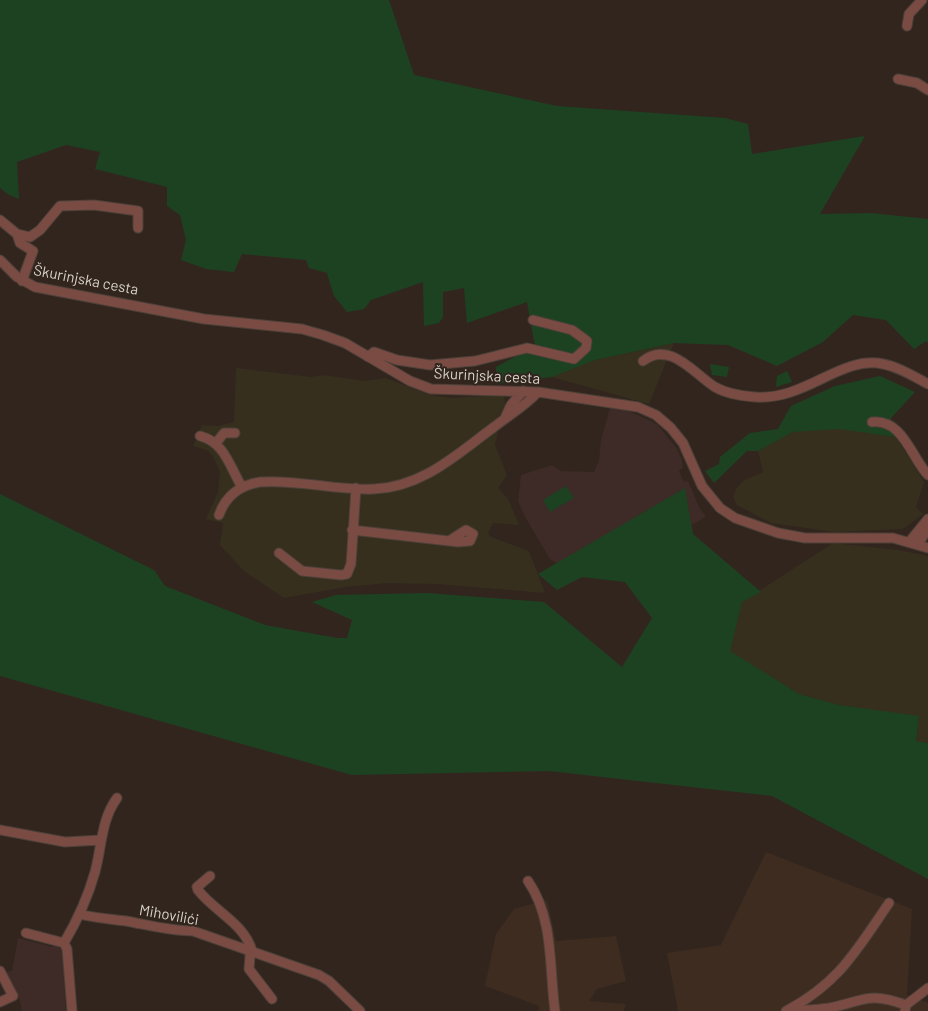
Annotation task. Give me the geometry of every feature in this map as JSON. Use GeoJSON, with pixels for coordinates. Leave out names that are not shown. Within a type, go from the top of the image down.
{"type":"FeatureCollection","features":[{"type":"Feature","properties":{"kind":"street"},"geometry":{"type":"LineString","coordinates":[[907,26],[909,14],[922,0]]}},
{"type":"Feature","properties":{"kind":"street"},"geometry":{"type":"LineString","coordinates":[[898,79],[917,83],[928,90]]}},
{"type":"Feature","properties":{"kind":"street"},"geometry":{"type":"LineString","coordinates":[[0,220],[17,234],[27,237],[34,235],[58,207],[64,205],[94,205],[135,210],[139,213],[138,228]]}},
{"type":"Feature","properties":{"kind":"street"},"geometry":{"type":"LineString","coordinates":[[17,234],[20,244],[33,251],[22,281]]}},
{"type":"Feature","properties":{"kind":"street","name":"Škurinjska cesta"},"geometry":{"type":"LineString","coordinates":[[0,260],[22,281],[35,287],[204,319],[302,330],[334,338],[410,381],[431,388],[538,392],[619,402],[638,407],[656,415],[671,428],[682,443],[702,486],[720,508],[742,520],[778,533],[805,538],[881,537],[914,543],[928,548]]}},
{"type":"Feature","properties":{"kind":"street"},"geometry":{"type":"LineString","coordinates":[[368,357],[374,352],[397,360],[430,365],[482,360],[527,348],[574,359],[586,348],[587,341],[579,333],[533,320]]}},
{"type":"Feature","properties":{"kind":"street"},"geometry":{"type":"LineString","coordinates":[[643,361],[657,354],[680,359],[717,388],[742,396],[767,398],[784,395],[862,363],[881,364],[895,368],[928,384]]}},
{"type":"Feature","properties":{"kind":"street"},"geometry":{"type":"LineString","coordinates":[[503,391],[511,405]]}},
{"type":"Feature","properties":{"kind":"street"},"geometry":{"type":"LineString","coordinates":[[505,418],[511,405],[523,391]]}},
{"type":"Feature","properties":{"kind":"street"},"geometry":{"type":"LineString","coordinates":[[219,515],[227,500],[250,484],[271,481],[356,488],[386,488],[419,478],[446,462],[505,418],[526,405],[538,392]]}},
{"type":"Feature","properties":{"kind":"street"},"geometry":{"type":"LineString","coordinates":[[872,422],[884,422],[900,434],[928,475]]}},
{"type":"Feature","properties":{"kind":"street"},"geometry":{"type":"LineString","coordinates":[[216,443],[224,433],[235,433]]}},
{"type":"Feature","properties":{"kind":"street"},"geometry":{"type":"LineString","coordinates":[[200,436],[216,443],[225,454],[242,488]]}},
{"type":"Feature","properties":{"kind":"street"},"geometry":{"type":"LineString","coordinates":[[279,553],[302,571],[347,574],[351,564],[356,488]]}},
{"type":"Feature","properties":{"kind":"street"},"geometry":{"type":"LineString","coordinates":[[914,543],[928,518]]}},
{"type":"Feature","properties":{"kind":"street"},"geometry":{"type":"LineString","coordinates":[[914,543],[928,529]]}},
{"type":"Feature","properties":{"kind":"street"},"geometry":{"type":"LineString","coordinates":[[352,530],[452,540]]}},
{"type":"Feature","properties":{"kind":"street"},"geometry":{"type":"LineString","coordinates":[[64,943],[79,914],[94,875],[106,816],[117,798]]}},
{"type":"Feature","properties":{"kind":"street"},"geometry":{"type":"LineString","coordinates":[[0,830],[64,842],[102,840]]}},
{"type":"Feature","properties":{"kind":"street","name":"Mihovilići"},"geometry":{"type":"LineString","coordinates":[[210,876],[198,887],[198,890],[233,923],[246,938],[253,951]]}},
{"type":"Feature","properties":{"kind":"street"},"geometry":{"type":"LineString","coordinates":[[528,881],[540,904],[546,922],[555,1011]]}},
{"type":"Feature","properties":{"kind":"street"},"geometry":{"type":"LineString","coordinates":[[786,1011],[809,999],[831,980],[855,953],[889,903]]}},
{"type":"Feature","properties":{"kind":"street","name":"Mihovilići"},"geometry":{"type":"LineString","coordinates":[[79,914],[98,919],[124,921],[178,931],[193,931],[297,966],[329,980],[360,1011]]}},
{"type":"Feature","properties":{"kind":"street"},"geometry":{"type":"LineString","coordinates":[[26,934],[64,943],[67,948],[72,1011]]}},
{"type":"Feature","properties":{"kind":"street"},"geometry":{"type":"LineString","coordinates":[[253,951],[250,956],[249,969],[272,999]]}},
{"type":"Feature","properties":{"kind":"street"},"geometry":{"type":"LineString","coordinates":[[0,971],[13,996],[0,1002]]}},
{"type":"Feature","properties":{"kind":"street"},"geometry":{"type":"LineString","coordinates":[[786,1011],[830,1008],[870,997],[891,1000],[906,1008],[928,988]]}},
{"type":"Feature","properties":{"kind":"shaded area"},"geometry":{"type":"Polygon","coordinates":[[[674,343],[649,404],[552,377],[595,360],[674,343]]]}},
{"type":"Feature","properties":{"kind":"shaded area"},"geometry":{"type":"Polygon","coordinates":[[[236,368],[311,377],[323,375],[365,381],[385,378],[430,395],[451,398],[502,395],[506,409],[493,422],[498,432],[495,445],[507,475],[498,488],[508,499],[519,525],[493,523],[488,533],[491,537],[529,551],[545,593],[437,584],[387,583],[345,587],[284,598],[244,571],[220,545],[223,523],[206,519],[218,492],[220,472],[213,456],[207,450],[193,446],[202,425],[218,426],[234,422],[236,368]]]}},
{"type":"Feature","properties":{"kind":"shaded area"},"geometry":{"type":"Polygon","coordinates":[[[610,408],[629,411],[657,424],[677,449],[683,468],[679,471],[684,482],[688,481],[700,509],[706,516],[694,524],[685,524],[560,565],[550,559],[524,515],[518,501],[521,475],[552,465],[561,471],[594,472],[599,460],[601,440],[610,408]]]}},
{"type":"Feature","properties":{"kind":"shaded area"},"geometry":{"type":"Polygon","coordinates":[[[840,428],[896,437],[924,482],[916,507],[923,514],[903,529],[835,532],[771,523],[737,505],[733,497],[736,489],[743,481],[763,472],[758,451],[793,432],[840,428]]]}},
{"type":"Feature","properties":{"kind":"shaded area"},"geometry":{"type":"Polygon","coordinates":[[[833,543],[898,550],[928,556],[928,743],[916,742],[919,717],[838,705],[799,694],[729,651],[742,602],[833,543]]]}},
{"type":"Feature","properties":{"kind":"shaded area"},"geometry":{"type":"Polygon","coordinates":[[[766,852],[912,909],[907,995],[928,1003],[928,1011],[678,1011],[667,953],[721,945],[766,852]]]}},
{"type":"Feature","properties":{"kind":"shaded area"},"geometry":{"type":"Polygon","coordinates":[[[547,900],[556,941],[616,936],[626,981],[597,989],[589,1001],[626,1004],[624,1011],[539,1011],[539,1006],[485,986],[496,934],[514,909],[547,900]]]}},
{"type":"Feature","properties":{"kind":"shaded area"},"geometry":{"type":"Polygon","coordinates":[[[18,938],[52,947],[55,945],[62,950],[66,1011],[22,1011],[19,997],[6,972],[12,971],[18,938]]]}},
{"type":"Feature","properties":{"kind":"green space"},"geometry":{"type":"Polygon","coordinates":[[[0,0],[389,0],[414,75],[557,106],[725,118],[748,124],[752,154],[865,136],[820,214],[871,213],[928,219],[928,343],[926,341],[914,349],[886,320],[853,315],[823,342],[777,366],[728,345],[674,343],[595,360],[552,377],[496,384],[496,367],[535,346],[527,302],[467,323],[464,288],[443,292],[443,317],[439,323],[424,326],[423,282],[371,300],[364,309],[347,312],[334,296],[327,273],[309,268],[306,260],[242,254],[234,272],[206,269],[181,260],[186,240],[180,215],[167,206],[167,187],[95,169],[100,152],[66,145],[17,162],[19,199],[9,195],[0,188],[0,0]]]}},
{"type":"Feature","properties":{"kind":"green space"},"geometry":{"type":"Polygon","coordinates":[[[710,364],[729,367],[727,377],[712,375],[710,364]]]}},
{"type":"Feature","properties":{"kind":"green space"},"geometry":{"type":"Polygon","coordinates":[[[787,371],[792,382],[776,387],[777,376],[787,371]]]}},
{"type":"Feature","properties":{"kind":"green space"},"geometry":{"type":"Polygon","coordinates":[[[880,376],[915,392],[891,418],[896,437],[839,429],[793,432],[758,451],[747,451],[714,483],[705,471],[719,464],[720,457],[750,433],[778,429],[791,406],[835,386],[880,376]]]}},
{"type":"Feature","properties":{"kind":"green space"},"geometry":{"type":"Polygon","coordinates":[[[566,486],[574,498],[550,512],[543,500],[566,486]]]}},
{"type":"Feature","properties":{"kind":"green space"},"geometry":{"type":"Polygon","coordinates":[[[685,488],[693,534],[761,592],[742,602],[730,651],[799,694],[839,705],[919,716],[916,741],[928,743],[928,879],[772,796],[549,771],[352,775],[0,676],[0,494],[154,570],[165,586],[265,625],[337,638],[347,638],[352,620],[312,602],[336,595],[427,593],[544,602],[622,667],[652,618],[625,582],[582,577],[557,590],[538,574],[685,488]]]}}]}
